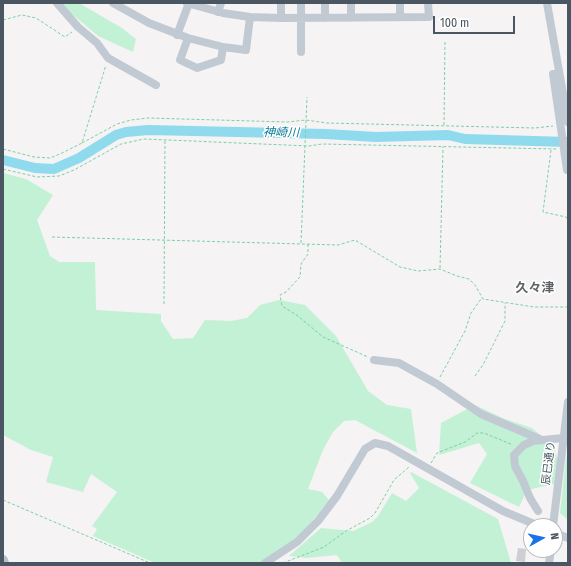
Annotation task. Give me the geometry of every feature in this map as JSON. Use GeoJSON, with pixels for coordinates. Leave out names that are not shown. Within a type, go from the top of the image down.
{"type":"FeatureCollection","features":[{"type":"Feature","properties":{"kind":"street"},"geometry":{"type":"LineString","coordinates":[[57,3],[78,27],[97,43],[108,58],[156,85]]}},
{"type":"Feature","properties":{"kind":"street"},"geometry":{"type":"LineString","coordinates":[[113,3],[149,23],[177,35],[223,47],[246,50],[250,17]]}},
{"type":"Feature","properties":{"kind":"street"},"geometry":{"type":"LineString","coordinates":[[177,35],[188,3],[218,12],[250,17],[281,18],[429,17],[428,3]]}},
{"type":"Feature","properties":{"kind":"street"},"geometry":{"type":"LineString","coordinates":[[218,12],[221,3]]}},
{"type":"Feature","properties":{"kind":"street"},"geometry":{"type":"LineString","coordinates":[[281,3],[281,18]]}},
{"type":"Feature","properties":{"kind":"street"},"geometry":{"type":"LineString","coordinates":[[301,3],[301,52]]}},
{"type":"Feature","properties":{"kind":"street"},"geometry":{"type":"LineString","coordinates":[[325,3],[325,18]]}},
{"type":"Feature","properties":{"kind":"street"},"geometry":{"type":"LineString","coordinates":[[351,3],[351,18]]}},
{"type":"Feature","properties":{"kind":"street"},"geometry":{"type":"LineString","coordinates":[[400,3],[400,17]]}},
{"type":"Feature","properties":{"kind":"street"},"geometry":{"type":"LineString","coordinates":[[424,3],[424,17]]}},
{"type":"Feature","properties":{"kind":"street"},"geometry":{"type":"LineString","coordinates":[[547,3],[556,73],[559,125],[566,170]]}},
{"type":"Feature","properties":{"kind":"street"},"geometry":{"type":"LineString","coordinates":[[188,38],[180,60],[197,68],[221,60],[223,47]]}},
{"type":"Feature","properties":{"kind":"street"},"geometry":{"type":"LineString","coordinates":[[556,73],[568,75]]}},
{"type":"Feature","properties":{"kind":"street"},"geometry":{"type":"LineString","coordinates":[[556,73],[568,122]]}},
{"type":"Feature","properties":{"kind":"street"},"geometry":{"type":"LineString","coordinates":[[374,360],[399,363],[437,384],[481,414],[542,440]]}},
{"type":"Feature","properties":{"kind":"street","name":"辰巳通り"},"geometry":{"type":"LineString","coordinates":[[554,518],[568,402]]}},
{"type":"Feature","properties":{"kind":"street"},"geometry":{"type":"LineString","coordinates":[[538,511],[530,498],[513,458],[524,445],[542,440],[563,438]]}},
{"type":"Feature","properties":{"kind":"street"},"geometry":{"type":"LineString","coordinates":[[265,563],[297,542],[318,521],[337,496],[365,449],[370,445],[381,444],[414,460],[502,511],[523,520]]}},
{"type":"Feature","properties":{"kind":"street"},"geometry":{"type":"LineString","coordinates":[[559,472],[568,476]]}},
{"type":"Feature","properties":{"kind":"path"},"geometry":{"type":"LineString","coordinates":[[3,20],[22,15],[36,18],[65,37],[78,27]]}},
{"type":"Feature","properties":{"kind":"path"},"geometry":{"type":"LineString","coordinates":[[444,126],[445,40]]}},
{"type":"Feature","properties":{"kind":"path"},"geometry":{"type":"LineString","coordinates":[[82,143],[108,58]]}},
{"type":"Feature","properties":{"kind":"path"},"geometry":{"type":"LineString","coordinates":[[301,244],[307,97]]}},
{"type":"Feature","properties":{"kind":"path"},"geometry":{"type":"LineString","coordinates":[[3,149],[34,157],[50,158],[117,124],[140,119],[287,122],[306,120],[327,123],[535,128],[559,125]]}},
{"type":"Feature","properties":{"kind":"path"},"geometry":{"type":"LineString","coordinates":[[3,169],[37,177],[53,177],[74,170],[122,144],[139,139],[306,146],[322,144],[551,149],[543,212],[566,217],[568,220]]}},
{"type":"Feature","properties":{"kind":"path"},"geometry":{"type":"LineString","coordinates":[[164,304],[165,139]]}},
{"type":"Feature","properties":{"kind":"path"},"geometry":{"type":"LineString","coordinates":[[440,269],[443,146]]}},
{"type":"Feature","properties":{"kind":"path"},"geometry":{"type":"LineString","coordinates":[[52,237],[301,244],[338,244],[355,240],[400,267],[418,271],[440,269],[471,280],[482,298],[534,307],[568,307]]}},
{"type":"Feature","properties":{"kind":"path"},"geometry":{"type":"LineString","coordinates":[[308,244],[308,254],[301,264],[300,277],[286,292],[280,295],[282,306],[298,316],[323,337],[374,360]]}},
{"type":"Feature","properties":{"kind":"path"},"geometry":{"type":"LineString","coordinates":[[437,384],[465,331],[471,313],[482,298]]}},
{"type":"Feature","properties":{"kind":"path"},"geometry":{"type":"LineString","coordinates":[[475,376],[483,365],[505,321],[504,302]]}},
{"type":"Feature","properties":{"kind":"path"},"geometry":{"type":"LineString","coordinates":[[428,469],[437,453],[465,442],[477,433],[484,433],[516,446],[524,445]]}},
{"type":"Feature","properties":{"kind":"path"},"geometry":{"type":"LineString","coordinates":[[283,563],[324,547],[346,531],[370,518],[375,513],[394,480],[409,468],[414,460]]}},
{"type":"Feature","properties":{"kind":"path"},"geometry":{"type":"LineString","coordinates":[[3,500],[150,563]]}},
{"type":"Feature","properties":{"kind":"green space"},"geometry":{"type":"Polygon","coordinates":[[[59,3],[79,3],[122,28],[136,39],[133,52],[98,36],[59,3]]]}},
{"type":"Feature","properties":{"kind":"green space"},"geometry":{"type":"Polygon","coordinates":[[[3,173],[26,179],[53,195],[37,220],[50,256],[59,262],[95,262],[96,310],[161,314],[161,321],[173,339],[193,338],[205,320],[231,321],[247,318],[260,305],[279,300],[305,305],[336,336],[368,391],[387,405],[411,409],[417,453],[355,420],[344,421],[333,432],[323,450],[308,489],[322,492],[329,500],[306,529],[289,544],[260,563],[155,563],[93,536],[97,529],[92,526],[117,492],[91,474],[83,492],[46,482],[53,457],[31,450],[3,435],[3,173]]]}},
{"type":"Feature","properties":{"kind":"green space"},"geometry":{"type":"Polygon","coordinates":[[[475,405],[505,419],[532,428],[554,447],[558,461],[555,484],[527,490],[519,507],[470,483],[487,454],[479,443],[439,455],[441,423],[475,405]]]}},
{"type":"Feature","properties":{"kind":"green space"},"geometry":{"type":"Polygon","coordinates":[[[568,455],[568,520],[560,513],[566,458],[568,455]]]}},
{"type":"Feature","properties":{"kind":"green space"},"geometry":{"type":"Polygon","coordinates":[[[411,472],[498,519],[511,563],[342,563],[337,555],[306,558],[289,556],[321,528],[353,531],[372,522],[378,516],[392,493],[406,501],[419,488],[410,473],[411,472]]]}},
{"type":"Feature","properties":{"kind":"building"},"geometry":{"type":"Polygon","coordinates":[[[518,548],[523,549],[523,558],[525,558],[525,562],[516,561],[518,548]]]}},
{"type":"Feature","properties":{"kind":"waterway","name":"神崎川"},"geometry":{"type":"LineString","coordinates":[[3,160],[35,168],[54,169],[79,158],[116,135],[126,132],[148,130],[326,134],[376,137],[448,135],[465,139],[568,142]]}},
{"type":"Feature","properties":{"kind":"district","name":"久々津"},"geometry":{"type":"Point","coordinates":[535,288]}}]}
